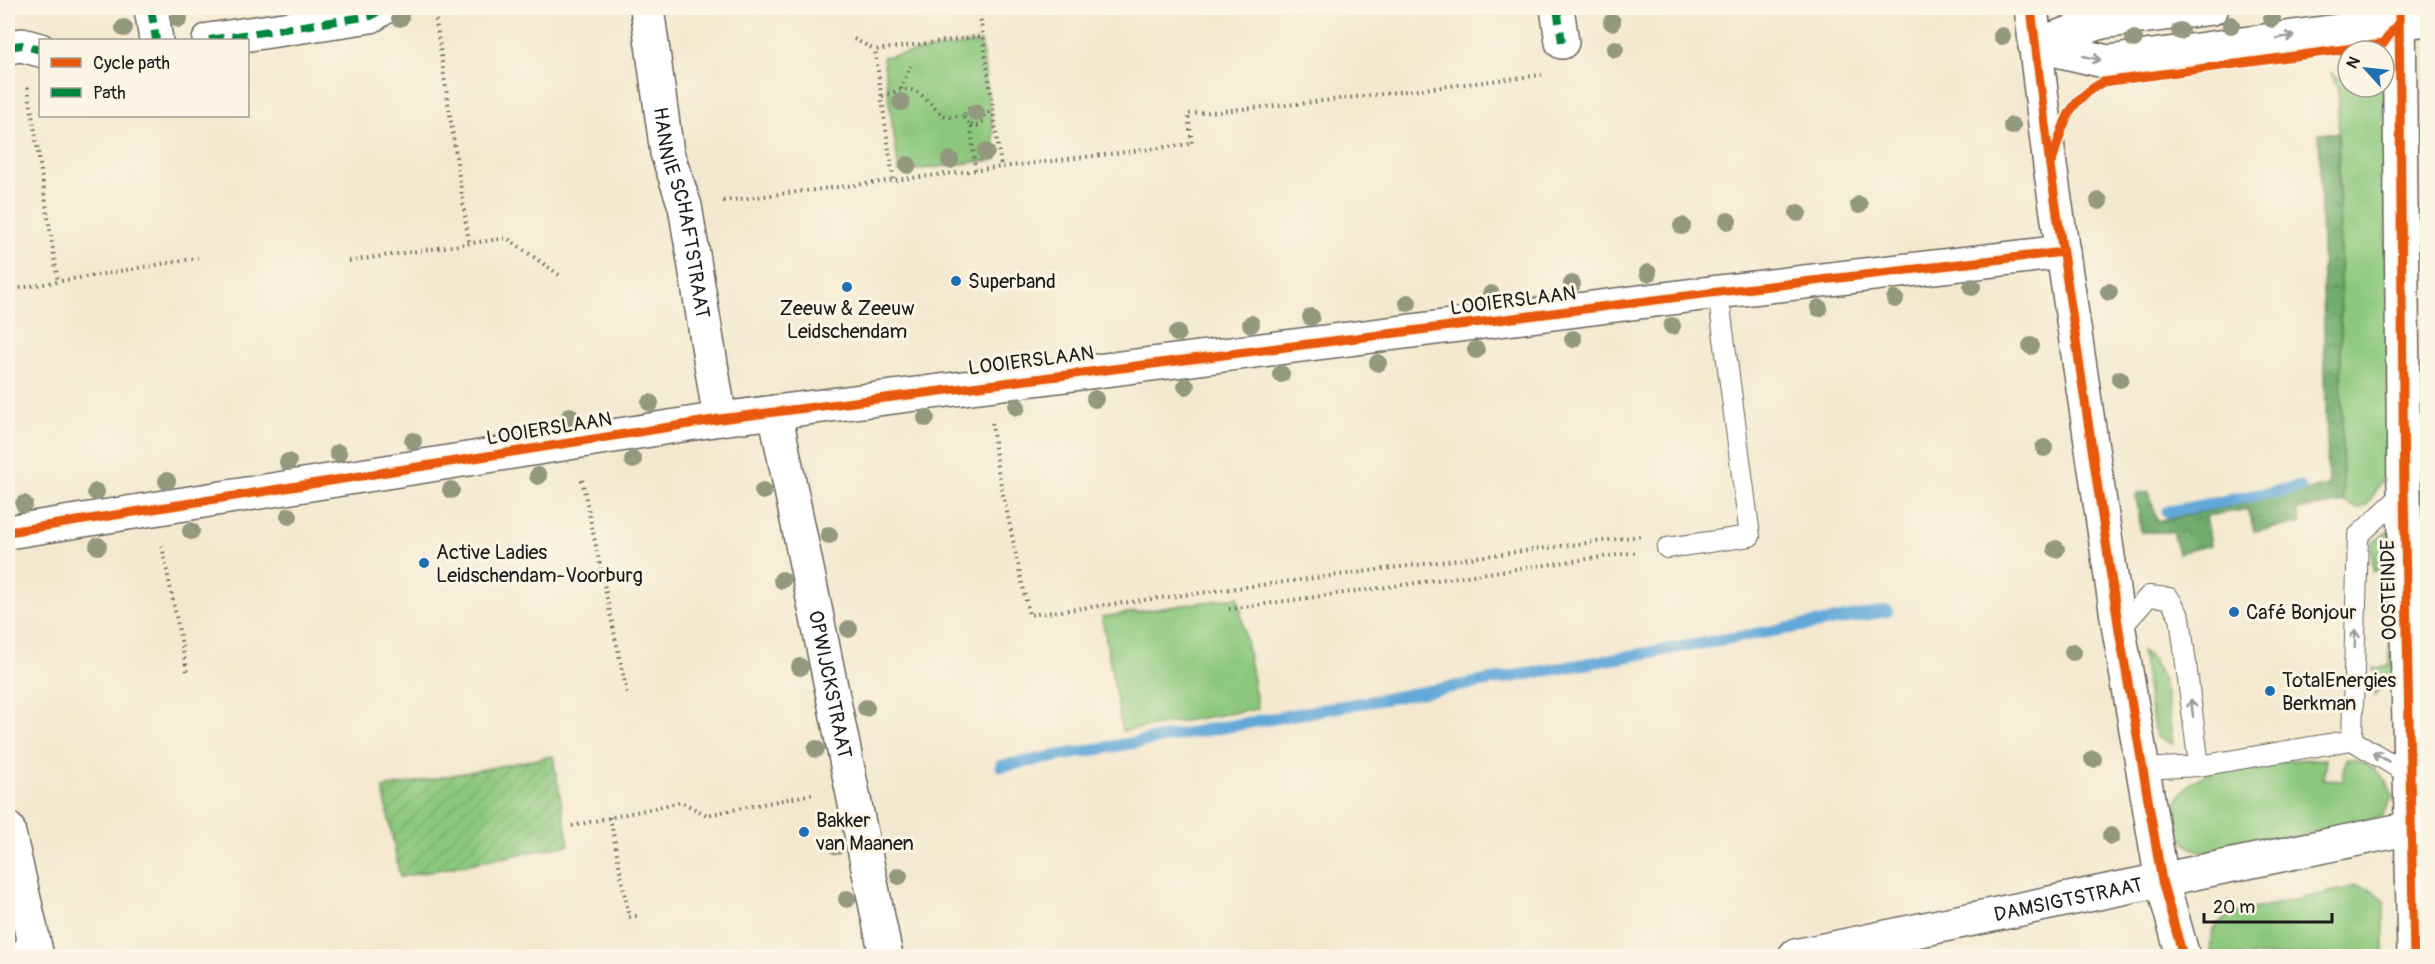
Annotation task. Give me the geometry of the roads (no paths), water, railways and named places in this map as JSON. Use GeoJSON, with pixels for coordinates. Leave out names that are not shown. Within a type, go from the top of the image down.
{"type":"FeatureCollection","features":[{"type":"Feature","properties":{"kind":"street"},"geometry":{"type":"LineString","coordinates":[[151,8],[156,39]]}},
{"type":"Feature","properties":{"kind":"street"},"geometry":{"type":"LineString","coordinates":[[216,39],[371,16],[383,8]]}},
{"type":"Feature","properties":{"kind":"street","name":"HANNIE SCHAFTSTRAAT"},"geometry":{"type":"LineString","coordinates":[[647,8],[667,153],[686,206],[720,419]]}},
{"type":"Feature","properties":{"kind":"street"},"geometry":{"type":"LineString","coordinates":[[1557,8],[1562,42]]}},
{"type":"Feature","properties":{"kind":"street"},"geometry":{"type":"LineString","coordinates":[[2031,8],[2063,252],[2119,630],[2162,881],[2183,957]]}},
{"type":"Feature","properties":{"kind":"street"},"geometry":{"type":"LineString","coordinates":[[2035,45],[2102,22],[2212,8]]}},
{"type":"Feature","properties":{"kind":"street"},"geometry":{"type":"LineString","coordinates":[[2035,45],[2108,62],[2408,16]]}},
{"type":"Feature","properties":{"kind":"street","name":"OOSTEINDE"},"geometry":{"type":"LineString","coordinates":[[2408,16],[2400,223],[2414,957]]}},
{"type":"Feature","properties":{"kind":"street","name":"LOOIERSLAAN"},"geometry":{"type":"LineString","coordinates":[[8,532],[720,419],[986,383],[1718,292],[2063,252]]}},
{"type":"Feature","properties":{"kind":"street","name":"OPWIJCKSTRAAT"},"geometry":{"type":"LineString","coordinates":[[775,412],[886,957]]}},
{"type":"Feature","properties":{"kind":"street","name":"DAMSIGTSTRAAT"},"geometry":{"type":"LineString","coordinates":[[1795,957],[2411,828]]}},
{"type":"Feature","properties":{"kind":"street"},"geometry":{"type":"LineString","coordinates":[[8,829],[26,952]]}},
{"type":"Feature","properties":{"kind":"lane"},"geometry":{"type":"LineString","coordinates":[[1667,548],[1750,536],[1718,292]]}},
{"type":"Feature","properties":{"kind":"lane"},"geometry":{"type":"LineString","coordinates":[[2352,740],[2358,536],[2404,494]]}},
{"type":"Feature","properties":{"kind":"lane"},"geometry":{"type":"LineString","coordinates":[[2119,630],[2149,596],[2169,598],[2180,617],[2199,766]]}},
{"type":"Feature","properties":{"kind":"lane"},"geometry":{"type":"LineString","coordinates":[[2142,769],[2199,766],[2352,740],[2410,775]]}},
{"type":"Feature","properties":{"kind":"waterway"},"geometry":{"type":"LineString","coordinates":[[2167,512],[2300,487]]}},
{"type":"Feature","properties":{"kind":"waterway"},"geometry":{"type":"LineString","coordinates":[[1001,766],[1887,611]]}},
{"type":"Feature","properties":{"kind":"place","name":"Superband"},"geometry":{"type":"Point","coordinates":[956,281]}},
{"type":"Feature","properties":{"kind":"place","name":"Zeeuw & Zeeuw Leidschendam"},"geometry":{"type":"Point","coordinates":[847,287]}},
{"type":"Feature","properties":{"kind":"place","name":"Active Ladies Leidschendam-Voorburg"},"geometry":{"type":"Point","coordinates":[424,563]}},
{"type":"Feature","properties":{"kind":"place","name":"Café Bonjour"},"geometry":{"type":"Point","coordinates":[2234,612]}},
{"type":"Feature","properties":{"kind":"place","name":"TotalEnergies Berkman"},"geometry":{"type":"Point","coordinates":[2270,691]}},
{"type":"Feature","properties":{"kind":"place","name":"Bakker van Maanen"},"geometry":{"type":"Point","coordinates":[804,832]}}]}
